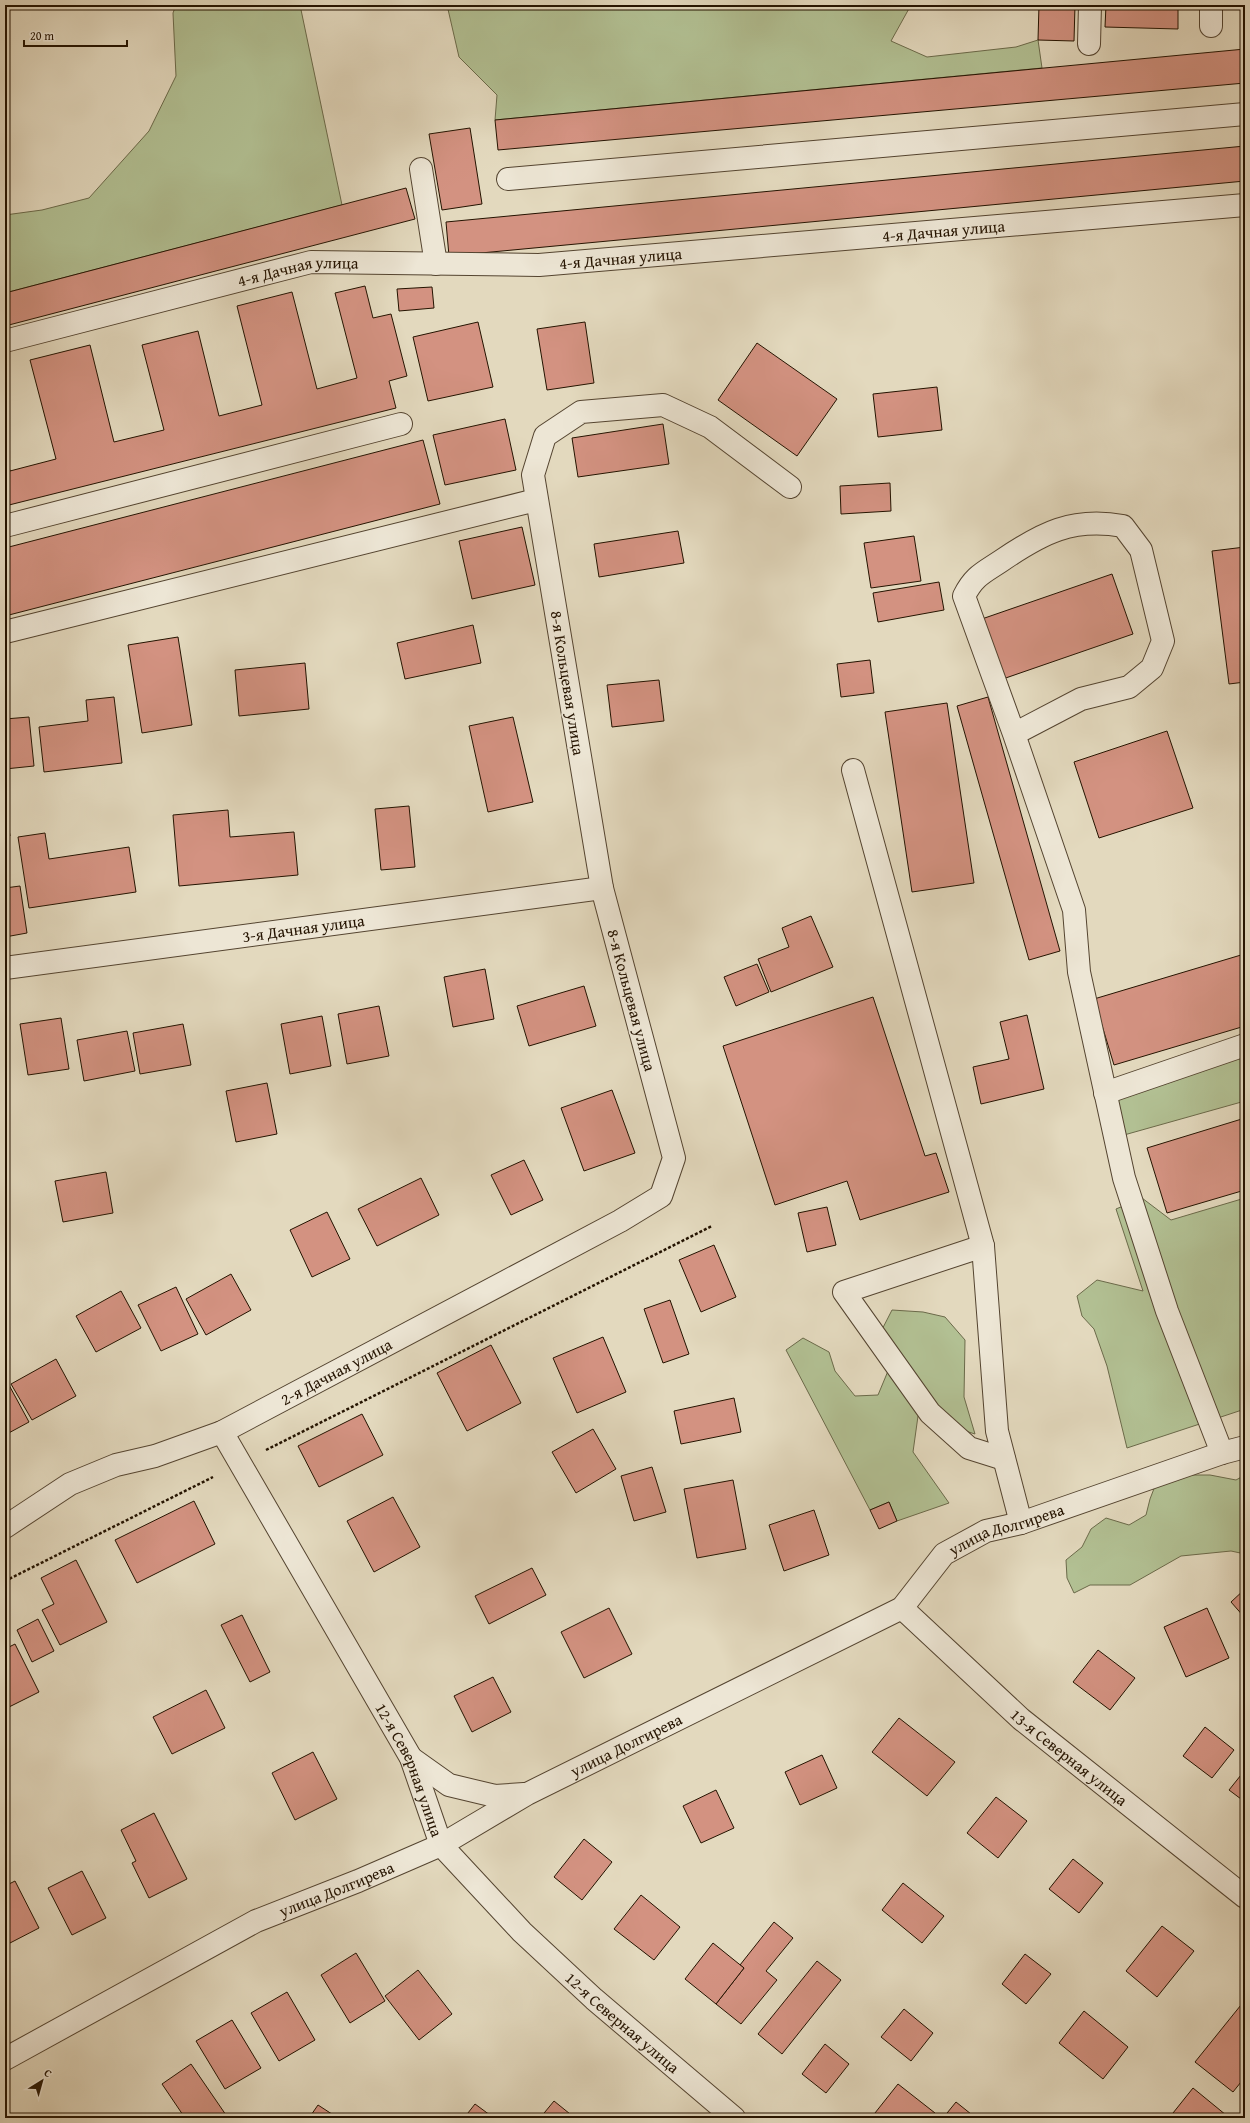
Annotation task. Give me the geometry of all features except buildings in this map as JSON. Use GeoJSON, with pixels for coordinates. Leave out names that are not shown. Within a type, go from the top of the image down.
{"type":"FeatureCollection","features":[{"type":"Feature","properties":{"kind":"street"},"geometry":{"type":"LineString","coordinates":[[1089,44],[1090,5]]}},
{"type":"Feature","properties":{"kind":"street"},"geometry":{"type":"LineString","coordinates":[[508,179],[1245,114]]}},
{"type":"Feature","properties":{"kind":"street"},"geometry":{"type":"LineString","coordinates":[[421,170],[436,264]]}},
{"type":"Feature","properties":{"kind":"street","name":"4-я Дачная улица"},"geometry":{"type":"LineString","coordinates":[[5,341],[311,262],[539,265],[1245,205]]}},
{"type":"Feature","properties":{"kind":"street","name":"8-я Кольцевая улица"},"geometry":{"type":"LineString","coordinates":[[661,1196],[674,1158],[602,888],[533,475],[545,436],[581,412],[663,405],[710,427],[790,487]]}},
{"type":"Feature","properties":{"kind":"street"},"geometry":{"type":"LineString","coordinates":[[5,526],[401,424]]}},
{"type":"Feature","properties":{"kind":"street"},"geometry":{"type":"LineString","coordinates":[[5,632],[536,500]]}},
{"type":"Feature","properties":{"kind":"street"},"geometry":{"type":"LineString","coordinates":[[1014,734],[1081,699],[1129,687],[1152,668],[1163,641],[1141,550],[1123,526],[1102,522],[1064,527],[1033,539],[972,582],[964,596],[1014,734],[1074,910],[1079,972],[1126,1185],[1167,1311],[1222,1453]]}},
{"type":"Feature","properties":{"kind":"street"},"geometry":{"type":"LineString","coordinates":[[853,770],[983,1246],[997,1431],[1021,1523]]}},
{"type":"Feature","properties":{"kind":"street","name":"3-я Дачная улица"},"geometry":{"type":"LineString","coordinates":[[5,968],[602,888]]}},
{"type":"Feature","properties":{"kind":"street"},"geometry":{"type":"LineString","coordinates":[[1105,1093],[1245,1045]]}},
{"type":"Feature","properties":{"kind":"street","name":"2-я Дачная улица"},"geometry":{"type":"LineString","coordinates":[[5,1527],[70,1484],[116,1465],[154,1456],[222,1432],[620,1221],[661,1196]]}},
{"type":"Feature","properties":{"kind":"street"},"geometry":{"type":"LineString","coordinates":[[983,1246],[844,1292],[930,1413],[969,1448],[1004,1459]]}},
{"type":"Feature","properties":{"kind":"street","name":"12-я Северная улица"},"geometry":{"type":"LineString","coordinates":[[222,1432],[411,1758],[441,1845],[522,1932],[594,1999],[734,2118]]}},
{"type":"Feature","properties":{"kind":"street","name":"улица Долгирева"},"geometry":{"type":"LineString","coordinates":[[5,2059],[256,1921],[358,1881],[441,1845],[527,1794],[902,1608],[944,1554],[986,1531],[1021,1523],[1222,1453],[1245,1447]]}},
{"type":"Feature","properties":{"kind":"street","name":"13-я Северная улица"},"geometry":{"type":"LineString","coordinates":[[902,1608],[1021,1719],[1245,1897]]}},
{"type":"Feature","properties":{"kind":"street"},"geometry":{"type":"LineString","coordinates":[[411,1758],[449,1786],[495,1796],[527,1794]]}},
{"type":"Feature","properties":{"kind":"path"},"geometry":{"type":"LineString","coordinates":[[5,1581],[712,1226]]}},
{"type":"Feature","properties":{"kind":"green space"},"geometry":{"type":"Polygon","coordinates":[[[176,5],[300,5],[342,205],[5,293],[5,215],[42,210],[89,198],[149,131],[176,76],[173,13],[176,5]]]}},
{"type":"Feature","properties":{"kind":"green space"},"geometry":{"type":"Polygon","coordinates":[[[447,5],[911,5],[891,41],[927,57],[1016,47],[1038,40],[1042,68],[495,120],[497,95],[459,57],[447,5]]]}},
{"type":"Feature","properties":{"kind":"green space"},"geometry":{"type":"Polygon","coordinates":[[[1245,1055],[1245,1101],[1124,1135],[1117,1099],[1245,1055]]]}},
{"type":"Feature","properties":{"kind":"green space"},"geometry":{"type":"Polygon","coordinates":[[[1142,1198],[1171,1220],[1245,1198],[1245,1409],[1127,1448],[1107,1366],[1094,1329],[1082,1316],[1077,1296],[1097,1280],[1143,1291],[1116,1209],[1142,1198]]]}},
{"type":"Feature","properties":{"kind":"green space"},"geometry":{"type":"Polygon","coordinates":[[[892,1310],[923,1312],[945,1317],[965,1340],[964,1397],[975,1434],[918,1416],[913,1452],[949,1503],[897,1521],[889,1502],[870,1510],[786,1350],[803,1338],[829,1352],[835,1371],[855,1396],[878,1395],[888,1371],[872,1349],[892,1310]]]}},
{"type":"Feature","properties":{"kind":"green space"},"geometry":{"type":"Polygon","coordinates":[[[1186,1475],[1210,1475],[1236,1480],[1245,1475],[1245,1554],[1231,1551],[1181,1556],[1130,1585],[1090,1585],[1074,1593],[1067,1578],[1066,1560],[1082,1547],[1091,1529],[1106,1518],[1129,1525],[1146,1515],[1155,1486],[1186,1475]]]}}]}
